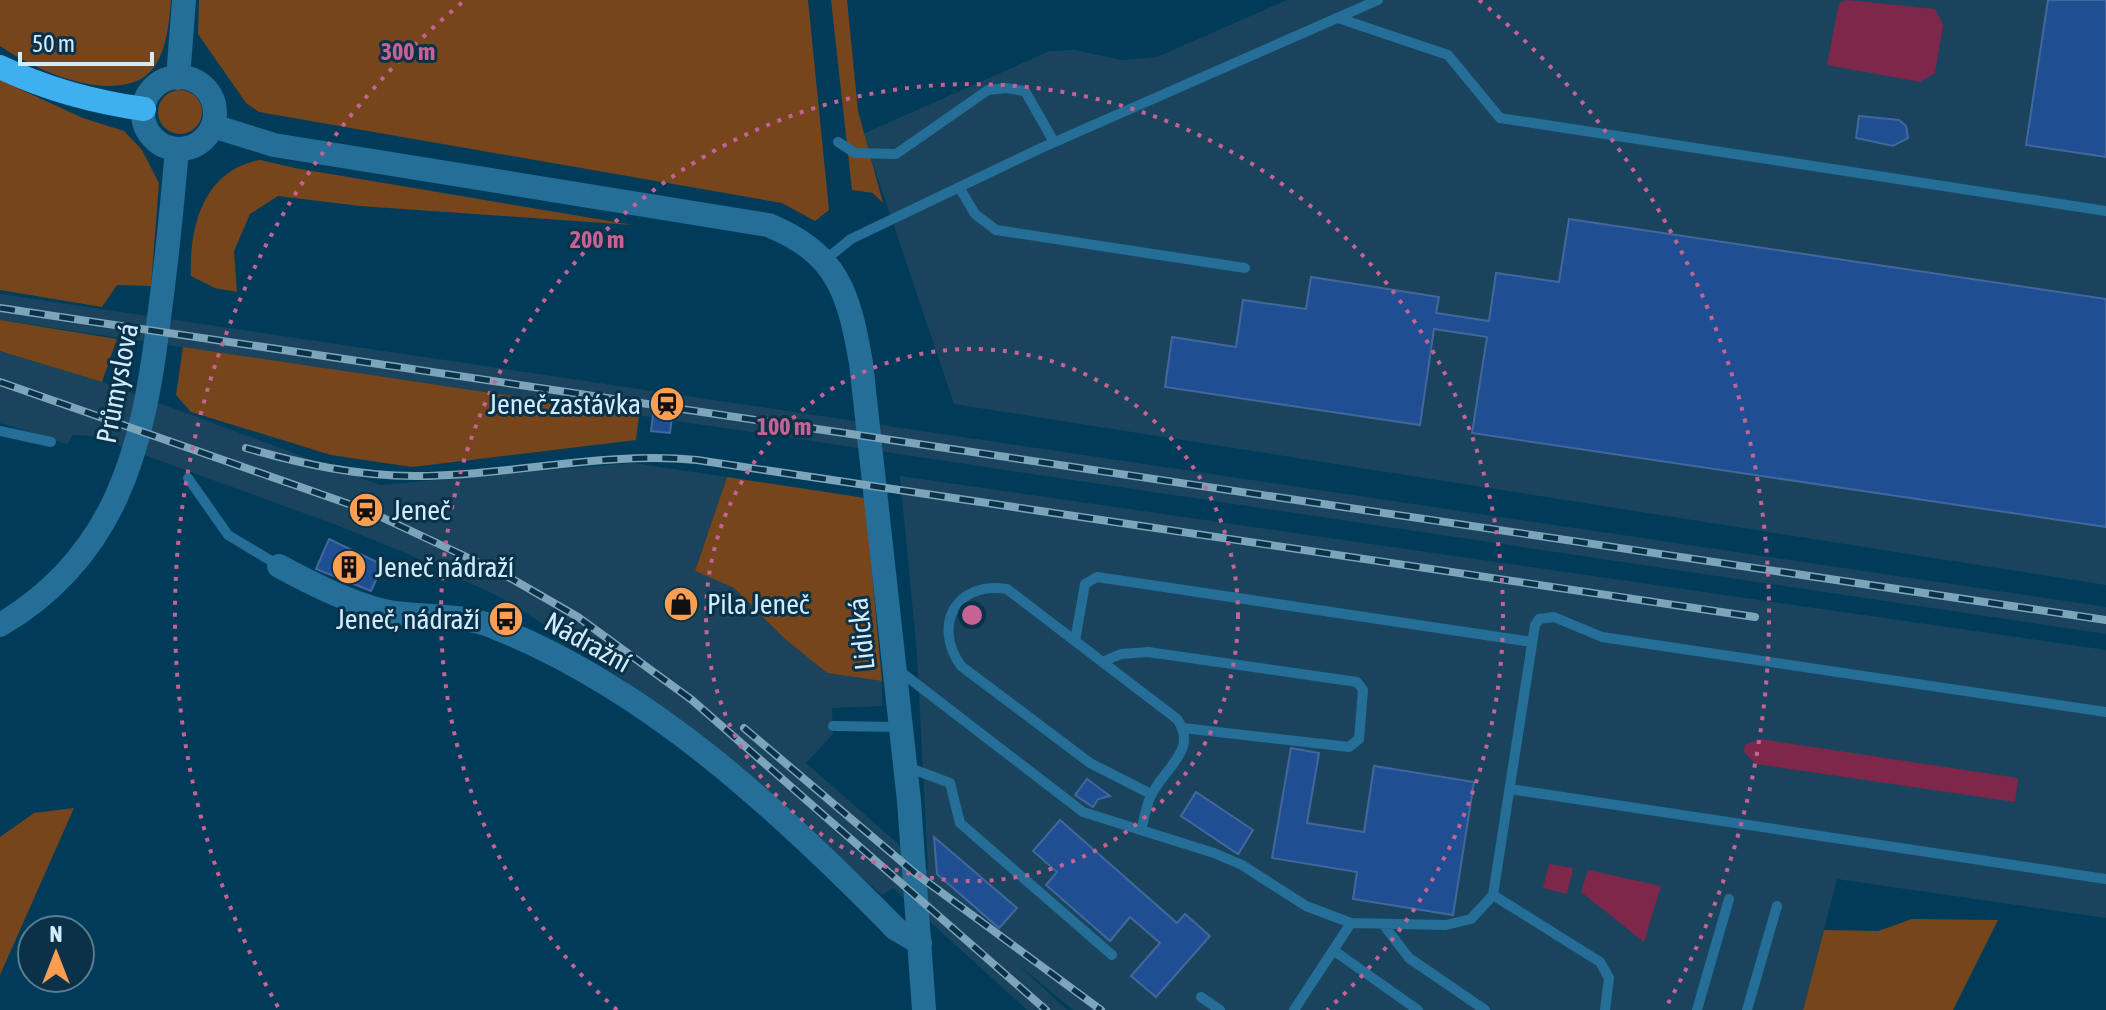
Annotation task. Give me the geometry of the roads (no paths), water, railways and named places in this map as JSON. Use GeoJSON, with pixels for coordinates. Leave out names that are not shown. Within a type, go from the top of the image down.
{"type":"FeatureCollection","features":[{"type":"Feature","properties":{"kind":"highway"},"geometry":{"type":"LineString","coordinates":[[0,67],[29,81],[106,104],[144,109]]}},
{"type":"Feature","properties":{"kind":"street"},"geometry":{"type":"LineString","coordinates":[[178,78],[184,0]]}},
{"type":"Feature","properties":{"kind":"street"},"geometry":{"type":"LineString","coordinates":[[178,78],[198,82],[215,106],[213,126],[202,141],[177,149],[154,139],[145,125],[144,109],[152,90],[168,79],[178,78]]}},
{"type":"Feature","properties":{"kind":"street"},"geometry":{"type":"LineString","coordinates":[[213,126],[274,145],[768,225],[798,239],[825,260]]}},
{"type":"Feature","properties":{"kind":"street","name":"Průmyslová"},"geometry":{"type":"LineString","coordinates":[[0,625],[61,577],[70,566],[107,515],[134,456],[153,366],[177,149]]}},
{"type":"Feature","properties":{"kind":"street","name":"Lidická"},"geometry":{"type":"LineString","coordinates":[[825,260],[851,306],[858,349],[902,727],[924,1010]]}},
{"type":"Feature","properties":{"kind":"street","name":"Nádražní"},"geometry":{"type":"LineString","coordinates":[[279,566],[376,609],[478,617],[591,675],[675,732],[748,789],[896,929],[920,943]]}},
{"type":"Feature","properties":{"kind":"lane"},"geometry":{"type":"LineString","coordinates":[[825,260],[838,246],[1054,142],[1378,0]]}},
{"type":"Feature","properties":{"kind":"lane"},"geometry":{"type":"LineString","coordinates":[[1338,18],[1448,55],[1500,118],[2106,211]]}},
{"type":"Feature","properties":{"kind":"lane"},"geometry":{"type":"LineString","coordinates":[[838,142],[855,153],[896,154],[988,90],[1006,88],[1025,91],[1054,142]]}},
{"type":"Feature","properties":{"kind":"lane"},"geometry":{"type":"LineString","coordinates":[[959,187],[975,214],[996,230],[1245,268]]}},
{"type":"Feature","properties":{"kind":"lane"},"geometry":{"type":"LineString","coordinates":[[0,431],[51,442]]}},
{"type":"Feature","properties":{"kind":"lane","name":"Nádražní"},"geometry":{"type":"LineString","coordinates":[[188,478],[228,535],[279,566]]}},
{"type":"Feature","properties":{"kind":"lane"},"geometry":{"type":"LineString","coordinates":[[1075,641],[1085,584],[1097,577],[1532,642]]}},
{"type":"Feature","properties":{"kind":"lane"},"geometry":{"type":"LineString","coordinates":[[1141,830],[1151,794],[1184,749],[1183,728],[1177,719],[1007,589],[991,587],[970,592],[955,606],[948,623],[952,653],[961,666],[1090,763],[1151,794]]}},
{"type":"Feature","properties":{"kind":"lane"},"geometry":{"type":"LineString","coordinates":[[895,667],[1083,812],[1214,853],[1242,865],[1306,906],[1351,923],[1446,925],[1471,919],[1493,895],[1532,642],[1539,619],[1554,617],[1602,637],[2106,712]]}},
{"type":"Feature","properties":{"kind":"lane"},"geometry":{"type":"LineString","coordinates":[[1102,662],[1121,654],[1148,652],[1357,682],[1363,690],[1359,739],[1349,747],[1183,728]]}},
{"type":"Feature","properties":{"kind":"lane"},"geometry":{"type":"LineString","coordinates":[[833,726],[902,727]]}},
{"type":"Feature","properties":{"kind":"lane"},"geometry":{"type":"LineString","coordinates":[[905,766],[944,778],[953,790],[960,823],[1112,955]]}},
{"type":"Feature","properties":{"kind":"lane"},"geometry":{"type":"LineString","coordinates":[[1510,789],[2106,879]]}},
{"type":"Feature","properties":{"kind":"lane"},"geometry":{"type":"LineString","coordinates":[[1493,895],[1600,962],[1609,978],[1609,1009]]}},
{"type":"Feature","properties":{"kind":"lane"},"geometry":{"type":"LineString","coordinates":[[1697,1010],[1729,899]]}},
{"type":"Feature","properties":{"kind":"lane"},"geometry":{"type":"LineString","coordinates":[[1747,1010],[1777,906]]}},
{"type":"Feature","properties":{"kind":"lane"},"geometry":{"type":"LineString","coordinates":[[1294,1010],[1351,923]]}},
{"type":"Feature","properties":{"kind":"lane"},"geometry":{"type":"LineString","coordinates":[[1383,924],[1409,958],[1485,1010]]}},
{"type":"Feature","properties":{"kind":"lane"},"geometry":{"type":"LineString","coordinates":[[1333,950],[1418,1010]]}},
{"type":"Feature","properties":{"kind":"lane"},"geometry":{"type":"LineString","coordinates":[[1201,997],[1220,1010]]}},
{"type":"Feature","properties":{"kind":"railway"},"geometry":{"type":"LineString","coordinates":[[0,308],[2106,620]]}},
{"type":"Feature","properties":{"kind":"railway"},"geometry":{"type":"LineString","coordinates":[[0,382],[366,510],[505,575],[578,617],[692,700],[1046,1010]]}},
{"type":"Feature","properties":{"kind":"railway"},"geometry":{"type":"LineString","coordinates":[[246,448],[330,468],[415,476],[626,459],[697,460],[1755,617]]}},
{"type":"Feature","properties":{"kind":"railway"},"geometry":{"type":"LineString","coordinates":[[744,728],[915,873],[1101,1010]]}},
{"type":"Feature","properties":{"kind":"place","name":"Jeneč zastávka"},"geometry":{"type":"Point","coordinates":[667,404]}},
{"type":"Feature","properties":{"kind":"place","name":"Jeneč"},"geometry":{"type":"Point","coordinates":[366,510]}},
{"type":"Feature","properties":{"kind":"place","name":"Jeneč nádraží"},"geometry":{"type":"Point","coordinates":[349,567]}},
{"type":"Feature","properties":{"kind":"place","name":"Pila Jeneč"},"geometry":{"type":"Point","coordinates":[681,604]}},
{"type":"Feature","properties":{"kind":"place","name":"Jeneč, nádraží"},"geometry":{"type":"Point","coordinates":[506,619]}}]}
